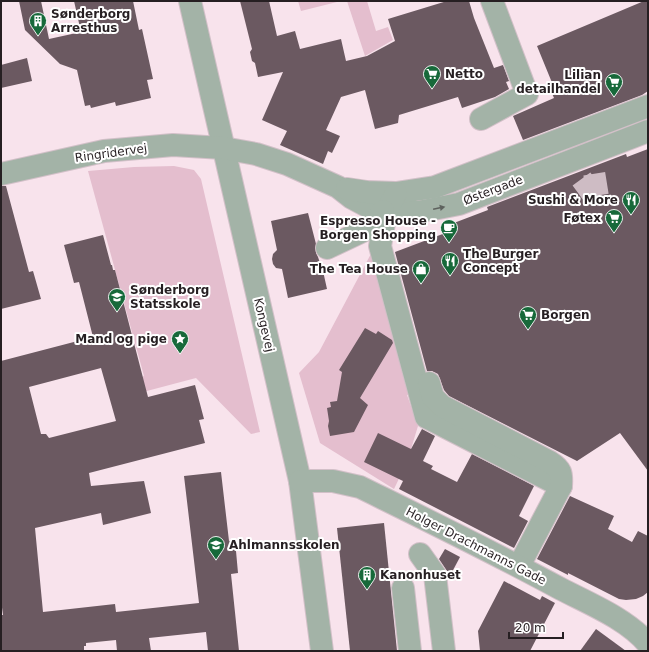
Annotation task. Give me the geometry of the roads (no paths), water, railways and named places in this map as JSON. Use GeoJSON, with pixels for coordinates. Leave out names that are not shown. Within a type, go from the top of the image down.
{"type":"FeatureCollection","features":[{"type":"Feature","properties":{"kind":"street","name":"Kongevej"},"geometry":{"type":"LineString","coordinates":[[190,1],[300,481],[322,651]]}},
{"type":"Feature","properties":{"kind":"street"},"geometry":{"type":"LineString","coordinates":[[481,119],[527,94],[492,1]]}},
{"type":"Feature","properties":{"kind":"street","name":"Østergade"},"geometry":{"type":"LineString","coordinates":[[338,187],[367,192],[416,190],[648,106]]}},
{"type":"Feature","properties":{"kind":"street"},"geometry":{"type":"LineString","coordinates":[[327,248],[363,231],[372,225],[385,212],[416,190],[459,191],[648,118]]}},
{"type":"Feature","properties":{"kind":"street","name":"Østergade"},"geometry":{"type":"LineString","coordinates":[[223,148],[256,154],[287,164],[338,187],[352,198],[367,206],[385,212],[418,212],[459,204],[648,131]]}},
{"type":"Feature","properties":{"kind":"street","name":"Ringridervej"},"geometry":{"type":"LineString","coordinates":[[1,174],[104,151],[173,145],[223,148]]}},
{"type":"Feature","properties":{"kind":"street"},"geometry":{"type":"LineString","coordinates":[[416,190],[418,212]]}},
{"type":"Feature","properties":{"kind":"street"},"geometry":{"type":"LineString","coordinates":[[385,212],[392,253]]}},
{"type":"Feature","properties":{"kind":"street"},"geometry":{"type":"LineString","coordinates":[[385,212],[380,246],[426,418],[562,486]]}},
{"type":"Feature","properties":{"kind":"street"},"geometry":{"type":"LineString","coordinates":[[429,384],[433,397],[442,406],[559,468],[562,477],[562,486],[519,566]]}},
{"type":"Feature","properties":{"kind":"street","name":"Holger Drachmanns Gade"},"geometry":{"type":"LineString","coordinates":[[300,481],[333,481],[360,487],[519,566],[619,619],[646,638]]}},
{"type":"Feature","properties":{"kind":"street"},"geometry":{"type":"LineString","coordinates":[[420,554],[435,575],[444,651]]}},
{"type":"Feature","properties":{"kind":"street"},"geometry":{"type":"LineString","coordinates":[[403,588],[410,651]]}},
{"type":"Feature","properties":{"kind":"tunnel"},"geometry":{"type":"LineString","coordinates":[[586,142],[593,166],[598,197]]}},
{"type":"Feature","properties":{"kind":"tunnel"},"geometry":{"type":"LineString","coordinates":[[567,150],[570,152],[580,177],[599,203]]}},
{"type":"Feature","properties":{"kind":"place","name":"Sønderborg Arresthus"},"geometry":{"type":"Point","coordinates":[38,36]}},
{"type":"Feature","properties":{"kind":"place","name":"Netto"},"geometry":{"type":"Point","coordinates":[432,89]}},
{"type":"Feature","properties":{"kind":"place","name":"Lilian detailhandel"},"geometry":{"type":"Point","coordinates":[614,97]}},
{"type":"Feature","properties":{"kind":"place","name":"Sushi & More"},"geometry":{"type":"Point","coordinates":[631,215]}},
{"type":"Feature","properties":{"kind":"place","name":"Føtex"},"geometry":{"type":"Point","coordinates":[614,233]}},
{"type":"Feature","properties":{"kind":"place","name":"Espresso House - Borgen Shopping"},"geometry":{"type":"Point","coordinates":[449,243]}},
{"type":"Feature","properties":{"kind":"place","name":"The Burger Concept"},"geometry":{"type":"Point","coordinates":[450,276]}},
{"type":"Feature","properties":{"kind":"place","name":"The Tea House"},"geometry":{"type":"Point","coordinates":[421,284]}},
{"type":"Feature","properties":{"kind":"place","name":"Sønderborg Statsskole"},"geometry":{"type":"Point","coordinates":[117,312]}},
{"type":"Feature","properties":{"kind":"place","name":"Borgen"},"geometry":{"type":"Point","coordinates":[528,330]}},
{"type":"Feature","properties":{"kind":"place","name":"Mand og pige"},"geometry":{"type":"Point","coordinates":[180,354]}},
{"type":"Feature","properties":{"kind":"place","name":"Ahlmannsskolen"},"geometry":{"type":"Point","coordinates":[216,560]}},
{"type":"Feature","properties":{"kind":"place","name":"Kanonhuset"},"geometry":{"type":"Point","coordinates":[367,590]}}]}
